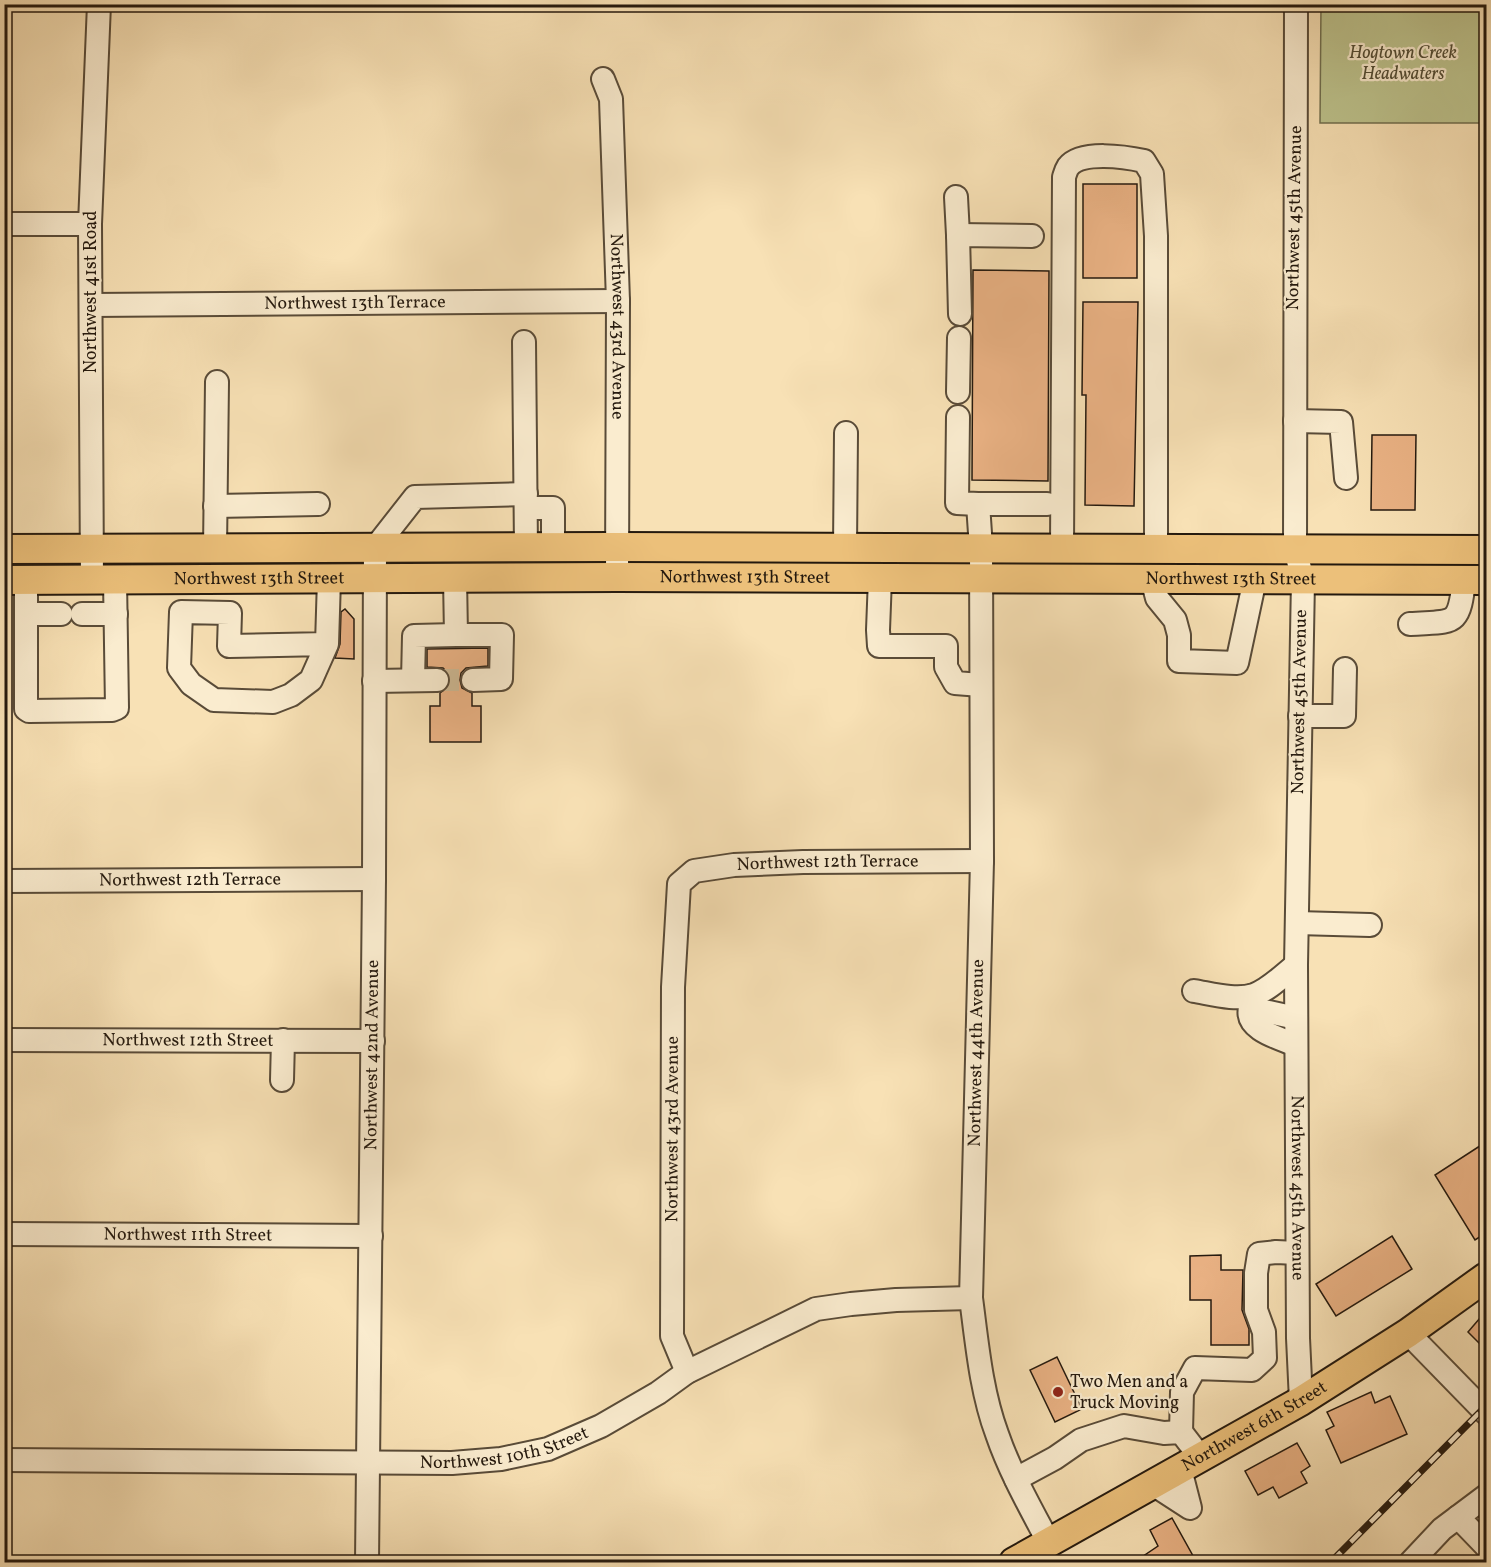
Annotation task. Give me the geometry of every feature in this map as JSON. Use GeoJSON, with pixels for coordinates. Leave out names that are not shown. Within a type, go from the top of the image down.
{"type":"FeatureCollection","features":[{"type":"Feature","properties":{"kind":"main road","name":"Northwest 13th Street"},"geometry":{"type":"LineString","coordinates":[[4,549],[1486,550]]}},
{"type":"Feature","properties":{"kind":"main road","name":"Northwest 13th Street"},"geometry":{"type":"LineString","coordinates":[[15,580],[617,577],[1475,580]]}},
{"type":"Feature","properties":{"kind":"main road","name":"Northwest 6th Street"},"geometry":{"type":"LineString","coordinates":[[1014,1563],[1302,1401],[1408,1333],[1486,1277]]}},
{"type":"Feature","properties":{"kind":"street","name":"Northwest 41st Road"},"geometry":{"type":"LineString","coordinates":[[26,614],[26,709],[29,711],[112,710],[117,708],[116,614],[92,549],[90,224],[99,4]]}},
{"type":"Feature","properties":{"kind":"street","name":"Northwest 45th Avenue"},"geometry":{"type":"LineString","coordinates":[[1296,4],[1295,549],[1303,580],[1296,965],[1298,1335],[1302,1401]]}},
{"type":"Feature","properties":{"kind":"street","name":"Northwest 43rd Avenue"},"geometry":{"type":"LineString","coordinates":[[603,79],[611,99],[618,301],[617,577]]}},
{"type":"Feature","properties":{"kind":"street"},"geometry":{"type":"LineString","coordinates":[[1062,548],[1064,177],[1068,168],[1077,160],[1125,157],[1144,161],[1152,174],[1156,236],[1156,549]]}},
{"type":"Feature","properties":{"kind":"street"},"geometry":{"type":"LineString","coordinates":[[956,197],[960,314]]}},
{"type":"Feature","properties":{"kind":"street"},"geometry":{"type":"LineString","coordinates":[[4,224],[90,224]]}},
{"type":"Feature","properties":{"kind":"street"},"geometry":{"type":"LineString","coordinates":[[958,235],[1032,236]]}},
{"type":"Feature","properties":{"kind":"street","name":"Northwest 13th Terrace"},"geometry":{"type":"LineString","coordinates":[[91,305],[618,301]]}},
{"type":"Feature","properties":{"kind":"street"},"geometry":{"type":"LineString","coordinates":[[958,392],[959,338]]}},
{"type":"Feature","properties":{"kind":"street"},"geometry":{"type":"LineString","coordinates":[[524,342],[526,501]]}},
{"type":"Feature","properties":{"kind":"street"},"geometry":{"type":"LineString","coordinates":[[215,549],[218,382]]}},
{"type":"Feature","properties":{"kind":"street"},"geometry":{"type":"LineString","coordinates":[[958,417],[957,503],[1047,504]]}},
{"type":"Feature","properties":{"kind":"street"},"geometry":{"type":"LineString","coordinates":[[1295,421],[1341,422],[1346,478]]}},
{"type":"Feature","properties":{"kind":"street"},"geometry":{"type":"LineString","coordinates":[[845,548],[846,433]]}},
{"type":"Feature","properties":{"kind":"street"},"geometry":{"type":"LineString","coordinates":[[375,548],[415,497],[526,501],[553,508],[540,548]]}},
{"type":"Feature","properties":{"kind":"street"},"geometry":{"type":"LineString","coordinates":[[215,506],[318,504]]}},
{"type":"Feature","properties":{"kind":"street","name":"Northwest 44th Avenue"},"geometry":{"type":"LineString","coordinates":[[978,504],[981,548],[982,861],[971,1298],[981,1368],[996,1432],[1016,1479],[1049,1543]]}},
{"type":"Feature","properties":{"kind":"street","name":"Northwest 42nd Avenue"},"geometry":{"type":"LineString","coordinates":[[367,1563],[373,1041],[375,548]]}},
{"type":"Feature","properties":{"kind":"street"},"geometry":{"type":"LineString","coordinates":[[455,578],[456,635]]}},
{"type":"Feature","properties":{"kind":"street"},"geometry":{"type":"LineString","coordinates":[[880,578],[879,645],[946,646],[946,667],[954,683],[981,685]]}},
{"type":"Feature","properties":{"kind":"street"},"geometry":{"type":"LineString","coordinates":[[327,644],[229,645],[230,613],[181,612],[179,668],[190,684],[214,700],[273,702],[291,695],[311,680],[327,644],[329,579]]}},
{"type":"Feature","properties":{"kind":"street"},"geometry":{"type":"LineString","coordinates":[[1152,579],[1157,598],[1174,620],[1179,635],[1179,661],[1237,663],[1255,579]]}},
{"type":"Feature","properties":{"kind":"street"},"geometry":{"type":"LineString","coordinates":[[15,580],[26,614],[116,614]]}},
{"type":"Feature","properties":{"kind":"street"},"geometry":{"type":"LineString","coordinates":[[1410,624],[1448,622],[1457,616],[1475,580]]}},
{"type":"Feature","properties":{"kind":"street"},"geometry":{"type":"LineString","coordinates":[[413,680],[414,636],[502,634],[501,679],[473,680]]}},
{"type":"Feature","properties":{"kind":"street"},"geometry":{"type":"LineString","coordinates":[[1300,716],[1344,716],[1345,669]]}},
{"type":"Feature","properties":{"kind":"street"},"geometry":{"type":"LineString","coordinates":[[374,681],[437,680]]}},
{"type":"Feature","properties":{"kind":"street","name":"Northwest 12th Terrace"},"geometry":{"type":"LineString","coordinates":[[679,884],[694,871],[734,865],[803,862],[982,861]]}},
{"type":"Feature","properties":{"kind":"street","name":"Northwest 12th Terrace"},"geometry":{"type":"LineString","coordinates":[[4,881],[374,879]]}},
{"type":"Feature","properties":{"kind":"street","name":"Northwest 43rd Avenue"},"geometry":{"type":"LineString","coordinates":[[679,884],[673,987],[672,1336],[687,1372]]}},
{"type":"Feature","properties":{"kind":"street"},"geometry":{"type":"LineString","coordinates":[[1297,923],[1370,924]]}},
{"type":"Feature","properties":{"kind":"street"},"geometry":{"type":"LineString","coordinates":[[1296,965],[1251,1002],[1249,1015],[1253,1024],[1296,1045]]}},
{"type":"Feature","properties":{"kind":"street"},"geometry":{"type":"LineString","coordinates":[[1194,991],[1251,1002],[1296,1018]]}},
{"type":"Feature","properties":{"kind":"street","name":"Northwest 12th Street"},"geometry":{"type":"LineString","coordinates":[[4,1040],[373,1041]]}},
{"type":"Feature","properties":{"kind":"street"},"geometry":{"type":"LineString","coordinates":[[282,1080],[283,1041]]}},
{"type":"Feature","properties":{"kind":"street","name":"Northwest 11th Street"},"geometry":{"type":"LineString","coordinates":[[4,1234],[371,1236]]}},
{"type":"Feature","properties":{"kind":"street"},"geometry":{"type":"LineString","coordinates":[[1153,1485],[1190,1508],[1191,1463],[1181,1432],[1182,1392],[1195,1368],[1252,1370],[1265,1358],[1264,1332],[1256,1310],[1256,1273],[1259,1254],[1297,1253]]}},
{"type":"Feature","properties":{"kind":"street","name":"Northwest 10th Street"},"geometry":{"type":"LineString","coordinates":[[4,1460],[452,1463],[501,1459],[548,1449],[601,1426],[658,1393],[687,1372],[816,1309],[896,1300],[971,1298]]}},
{"type":"Feature","properties":{"kind":"street"},"geometry":{"type":"LineString","coordinates":[[1408,1333],[1486,1413]]}},
{"type":"Feature","properties":{"kind":"street"},"geometry":{"type":"LineString","coordinates":[[1265,1343],[1298,1335]]}},
{"type":"Feature","properties":{"kind":"street"},"geometry":{"type":"LineString","coordinates":[[1016,1479],[1055,1458],[1081,1440],[1124,1426],[1181,1432]]}},
{"type":"Feature","properties":{"kind":"street"},"geometry":{"type":"LineString","coordinates":[[1411,1563],[1442,1529],[1486,1496]]}},
{"type":"Feature","properties":{"kind":"street"},"geometry":{"type":"LineString","coordinates":[[1458,1517],[1486,1546]]}},
{"type":"Feature","properties":{"kind":"street"},"geometry":{"type":"LineString","coordinates":[[1477,1563],[1486,1553]]}},
{"type":"Feature","properties":{"kind":"green space","name":"Hogtown Creek Headwaters"},"geometry":{"type":"Polygon","coordinates":[[[1321,5],[1486,5],[1486,123],[1320,123],[1321,5]]]}},
{"type":"Feature","properties":{"kind":"building"},"geometry":{"type":"Polygon","coordinates":[[[1083,184],[1137,184],[1137,278],[1083,278],[1083,184]]]}},
{"type":"Feature","properties":{"kind":"building"},"geometry":{"type":"Polygon","coordinates":[[[973,270],[1049,271],[1048,481],[972,480],[973,270]]]}},
{"type":"Feature","properties":{"kind":"building"},"geometry":{"type":"Polygon","coordinates":[[[1083,302],[1138,302],[1134,506],[1085,505],[1086,395],[1082,395],[1083,302]]]}},
{"type":"Feature","properties":{"kind":"building"},"geometry":{"type":"Polygon","coordinates":[[[1372,435],[1416,435],[1415,510],[1371,510],[1372,435]]]}},
{"type":"Feature","properties":{"kind":"building"},"geometry":{"type":"Polygon","coordinates":[[[345,609],[354,619],[354,659],[335,658],[340,644],[341,612],[345,609]]]}},
{"type":"Feature","properties":{"kind":"building"},"geometry":{"type":"Polygon","coordinates":[[[488,648],[488,666],[466,668],[461,673],[460,680],[462,688],[472,693],[472,706],[481,706],[481,742],[430,742],[430,706],[440,706],[440,693],[448,687],[450,679],[443,668],[427,667],[427,649],[488,648]]]}},
{"type":"Feature","properties":{"kind":"building"},"geometry":{"type":"Polygon","coordinates":[[[1486,1142],[1486,1233],[1475,1240],[1435,1175],[1486,1142]]]}},
{"type":"Feature","properties":{"kind":"building"},"geometry":{"type":"Polygon","coordinates":[[[1392,1236],[1412,1269],[1336,1316],[1316,1284],[1392,1236]]]}},
{"type":"Feature","properties":{"kind":"building"},"geometry":{"type":"Polygon","coordinates":[[[1221,1255],[1221,1270],[1243,1270],[1242,1310],[1249,1329],[1249,1345],[1211,1345],[1211,1300],[1190,1300],[1190,1256],[1221,1255]]]}},
{"type":"Feature","properties":{"kind":"building"},"geometry":{"type":"Polygon","coordinates":[[[1486,1311],[1486,1350],[1468,1332],[1486,1311]]]}},
{"type":"Feature","properties":{"kind":"building"},"geometry":{"type":"Polygon","coordinates":[[[1057,1357],[1082,1409],[1055,1422],[1030,1370],[1057,1357]]]}},
{"type":"Feature","properties":{"kind":"building"},"geometry":{"type":"Polygon","coordinates":[[[1371,1392],[1375,1403],[1390,1396],[1407,1434],[1341,1463],[1326,1430],[1334,1426],[1327,1412],[1371,1392]]]}},
{"type":"Feature","properties":{"kind":"building"},"geometry":{"type":"Polygon","coordinates":[[[1297,1443],[1310,1466],[1301,1472],[1307,1483],[1279,1498],[1273,1487],[1258,1495],[1245,1471],[1297,1443]]]}},
{"type":"Feature","properties":{"kind":"building"},"geometry":{"type":"Polygon","coordinates":[[[1172,1518],[1197,1563],[1133,1563],[1158,1546],[1150,1530],[1172,1518]]]}},
{"type":"Feature","properties":{"kind":"tunnel"},"geometry":{"type":"LineString","coordinates":[[437,680],[473,680]]}},
{"type":"Feature","properties":{"kind":"railway"},"geometry":{"type":"LineString","coordinates":[[1331,1562],[1486,1406]]}},
{"type":"Feature","properties":{"kind":"place","name":"Two Men and a Truck Moving"},"geometry":{"type":"Point","coordinates":[1058,1392]}}]}
